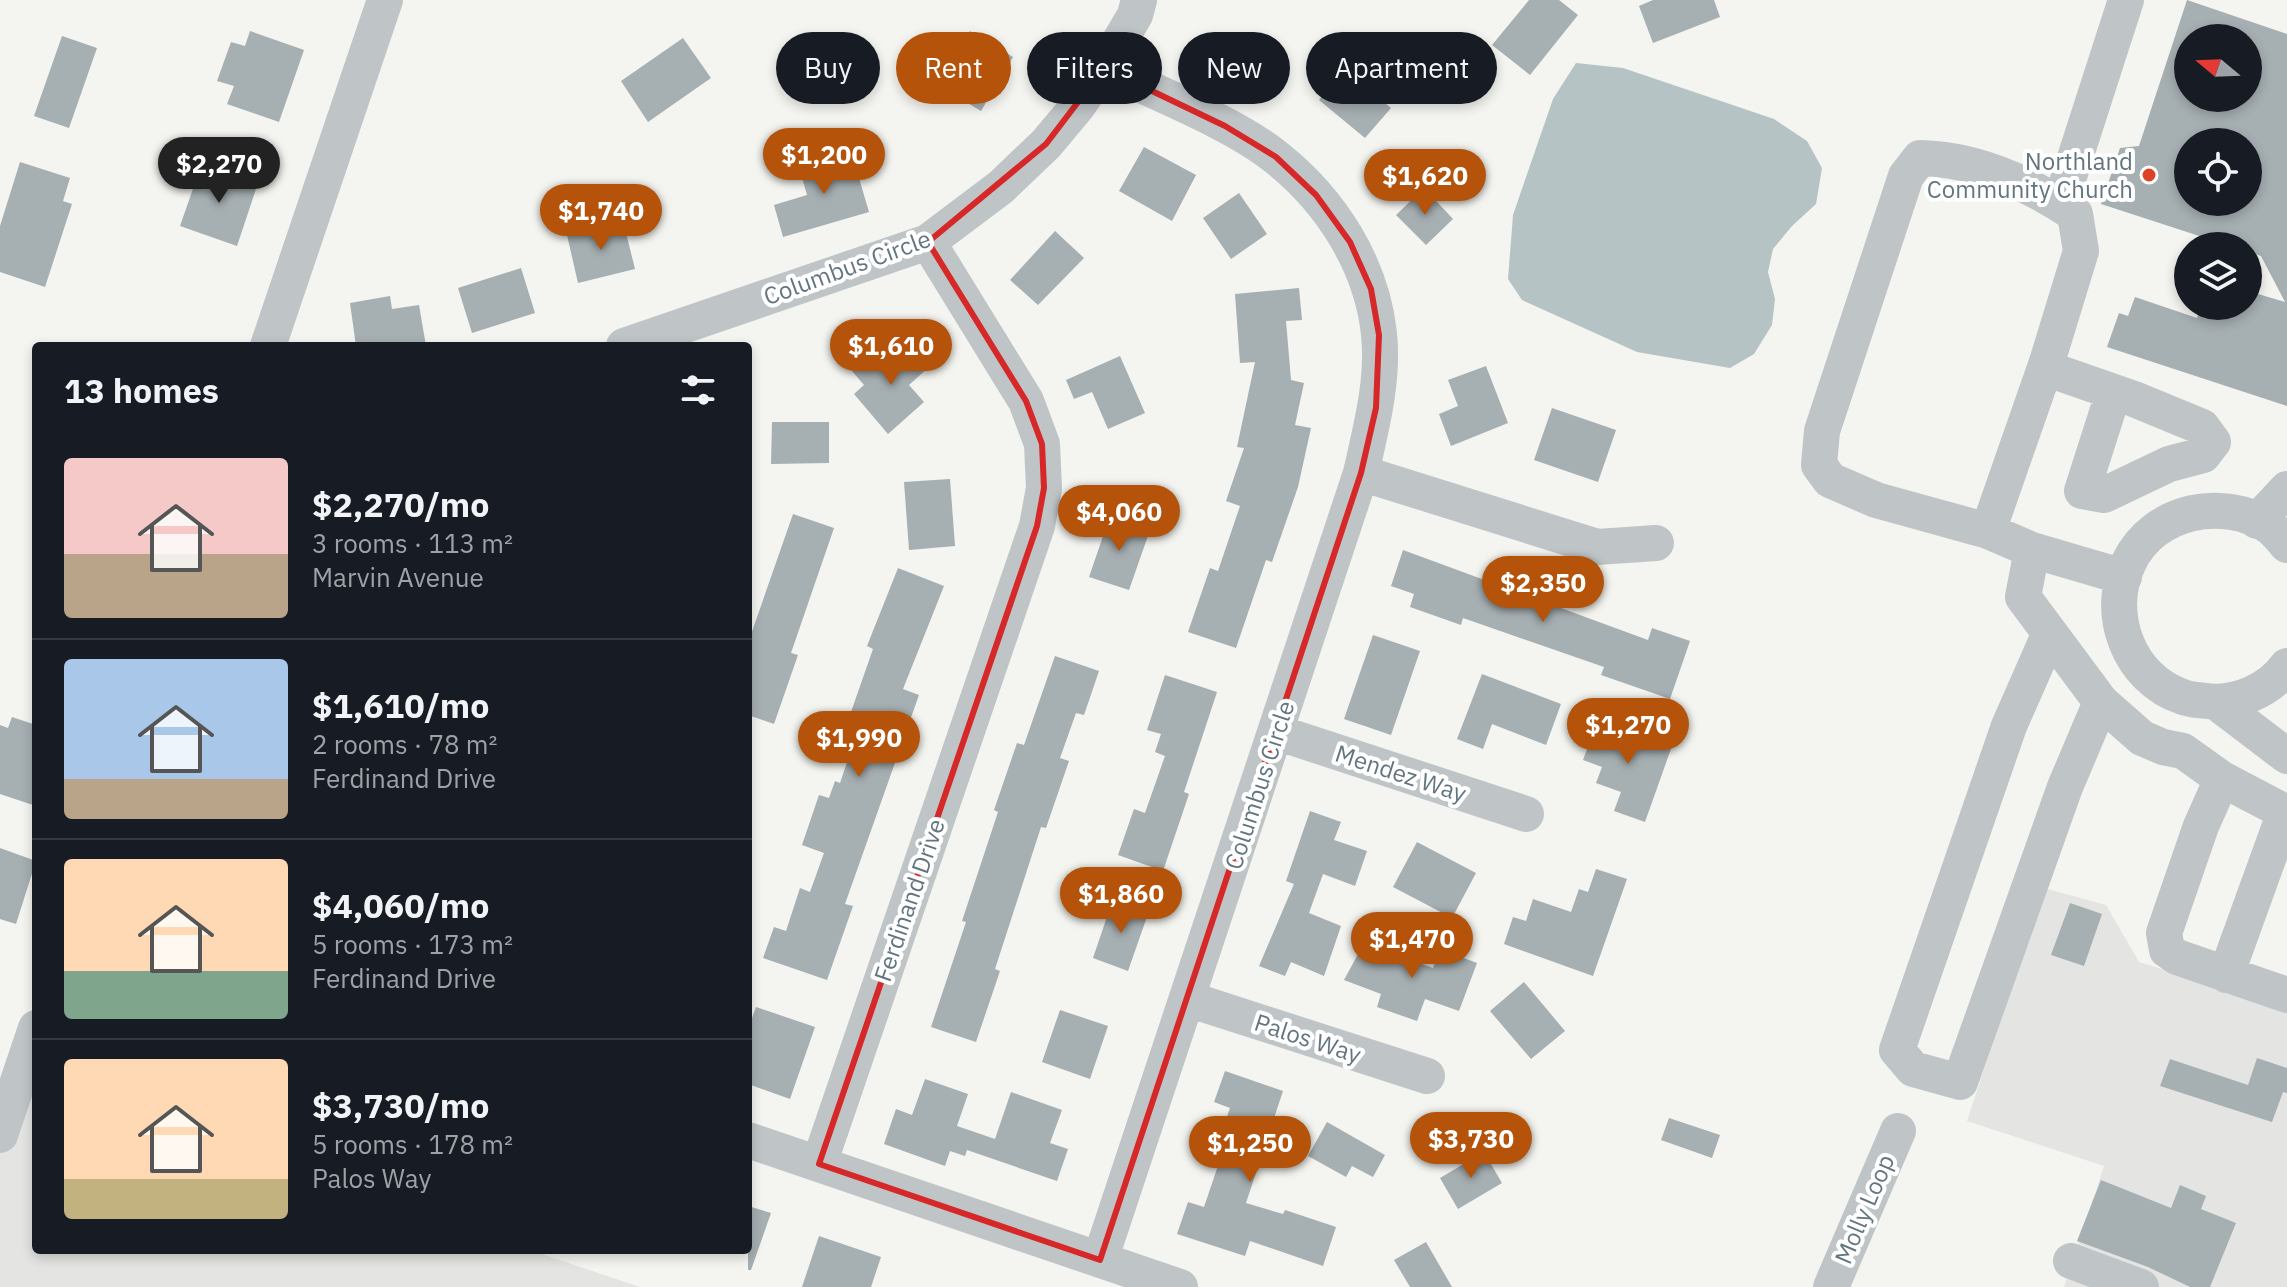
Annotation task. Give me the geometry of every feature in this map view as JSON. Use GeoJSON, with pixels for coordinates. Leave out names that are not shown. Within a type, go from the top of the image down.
{"type":"FeatureCollection","features":[{"type":"Feature","properties":{"kind":"street"},"geometry":{"type":"LineString","coordinates":[[269,342],[385,0]]}},
{"type":"Feature","properties":{"kind":"street","name":"Columbus Circle"},"geometry":{"type":"LineString","coordinates":[[1125,32],[1139,0]]}},
{"type":"Feature","properties":{"kind":"street"},"geometry":{"type":"LineString","coordinates":[[2058,203],[2126,0]]}},
{"type":"Feature","properties":{"kind":"street","name":"Columbus Circle"},"geometry":{"type":"LineString","coordinates":[[1100,1260],[1361,473],[1376,408],[1379,335],[1371,289],[1350,242],[1316,195],[1276,157],[1225,126],[1162,96]]}},
{"type":"Feature","properties":{"kind":"street","name":"Columbus Circle"},"geometry":{"type":"LineString","coordinates":[[650,342],[676,338],[928,242],[1001,187],[1046,144],[1079,104]]}},
{"type":"Feature","properties":{"kind":"street"},"geometry":{"type":"LineString","coordinates":[[1988,531],[2045,368],[2081,251],[2075,214],[2011,179],[1947,159],[1920,158],[1906,176],[1822,431],[1819,465],[1830,480],[1876,500],[1988,531],[2032,550],[2124,577]]}},
{"type":"Feature","properties":{"kind":"street","name":"Ferdinand Drive"},"geometry":{"type":"LineString","coordinates":[[819,1164],[1037,526],[1044,488],[1042,444],[1026,401],[928,242]]}},
{"type":"Feature","properties":{"kind":"street"},"geometry":{"type":"LineString","coordinates":[[2045,368],[2113,394]]}},
{"type":"Feature","properties":{"kind":"street"},"geometry":{"type":"LineString","coordinates":[[1361,473],[1597,547],[1656,543]]}},
{"type":"Feature","properties":{"kind":"street"},"geometry":{"type":"LineString","coordinates":[[2257,521],[2287,489]]}},
{"type":"Feature","properties":{"kind":"street"},"geometry":{"type":"LineString","coordinates":[[2285,678],[2239,699],[2216,702],[2183,697],[2154,681],[2132,657],[2120,626],[2119,593],[2129,561],[2149,535],[2177,517],[2209,509],[2242,513],[2272,528],[2287,545]]}},
{"type":"Feature","properties":{"kind":"street"},"geometry":{"type":"LineString","coordinates":[[2032,550],[2023,597],[2101,702],[2142,738],[2183,751],[2222,779],[2286,813],[2226,975]]}},
{"type":"Feature","properties":{"kind":"street"},"geometry":{"type":"LineString","coordinates":[[2049,635],[2009,726],[1897,1050],[1913,1069],[1960,1082],[2065,787],[2101,702]]}},
{"type":"Feature","properties":{"kind":"street"},"geometry":{"type":"LineString","coordinates":[[2216,702],[2287,756]]}},
{"type":"Feature","properties":{"kind":"street","name":"Mendez Way"},"geometry":{"type":"LineString","coordinates":[[1276,732],[1526,814]]}},
{"type":"Feature","properties":{"kind":"street"},"geometry":{"type":"LineString","coordinates":[[2222,779],[2201,826],[2164,933],[2167,950],[2177,957],[2287,995]]}},
{"type":"Feature","properties":{"kind":"street","name":"Palos Way"},"geometry":{"type":"LineString","coordinates":[[1188,999],[1427,1076]]}},
{"type":"Feature","properties":{"kind":"street"},"geometry":{"type":"LineString","coordinates":[[0,1135],[10,1074],[32,1035]]}},
{"type":"Feature","properties":{"kind":"street","name":"Molly Loop"},"geometry":{"type":"LineString","coordinates":[[1831,1287],[1898,1131]]}},
{"type":"Feature","properties":{"kind":"street"},"geometry":{"type":"LineString","coordinates":[[752,1141],[1180,1287]]}},
{"type":"Feature","properties":{"kind":"street"},"geometry":{"type":"LineString","coordinates":[[2071,1261],[2141,1287]]}},
{"type":"Feature","properties":{"kind":"highlighted area"},"geometry":{"type":"Polygon","coordinates":[[[1104,68],[1225,126],[1276,157],[1316,195],[1350,242],[1371,289],[1379,335],[1376,408],[1361,473],[1100,1260],[819,1164],[1037,526],[1044,488],[1042,444],[1026,401],[928,242],[1046,144],[1104,68]]]}},
{"type":"Feature","properties":{"kind":"shaded area"},"geometry":{"type":"Polygon","coordinates":[[[1576,63],[1623,68],[1774,119],[1807,141],[1822,168],[1816,204],[1773,249],[1768,272],[1775,299],[1772,325],[1754,354],[1730,368],[1637,352],[1522,300],[1508,279],[1513,215],[1553,99],[1576,63]]]}},
{"type":"Feature","properties":{"kind":"shaded area"},"geometry":{"type":"Polygon","coordinates":[[[2044,888],[2106,905],[2139,962],[2287,1007],[2287,1287],[2064,1287],[2104,1166],[1967,1121],[2044,888]]]}},
{"type":"Feature","properties":{"kind":"shaded area"},"geometry":{"type":"Polygon","coordinates":[[[32,1089],[32,1254],[542,1254],[640,1287],[0,1287],[0,1135],[32,1089]]]}},
{"type":"Feature","properties":{"kind":"building"},"geometry":{"type":"Polygon","coordinates":[[[1529,0],[1559,0],[1578,15],[1530,75],[1497,49],[1497,39],[1529,0]]]}},
{"type":"Feature","properties":{"kind":"building"},"geometry":{"type":"Polygon","coordinates":[[[1653,0],[1714,0],[1720,17],[1653,43],[1639,6],[1653,0]]]}},
{"type":"Feature","properties":{"kind":"building"},"geometry":{"type":"Polygon","coordinates":[[[2187,0],[2258,24],[2179,24],[2187,0]]]}},
{"type":"Feature","properties":{"kind":"building"},"geometry":{"type":"Polygon","coordinates":[[[2262,26],[2287,34],[2287,406],[2107,347],[2119,313],[2128,316],[2135,297],[2174,310],[2174,320],[2262,320],[2262,295],[2285,302],[2262,258],[2262,232],[2187,232],[2101,204],[2120,148],[2139,146],[2174,40],[2174,112],[2262,112],[2262,26]]]}},
{"type":"Feature","properties":{"kind":"building"},"geometry":{"type":"Polygon","coordinates":[[[250,31],[304,50],[279,122],[227,104],[234,86],[217,81],[231,42],[245,46],[250,31]]]}},
{"type":"Feature","properties":{"kind":"building"},"geometry":{"type":"Polygon","coordinates":[[[62,36],[97,48],[69,128],[34,116],[62,36]]]}},
{"type":"Feature","properties":{"kind":"building"},"geometry":{"type":"Polygon","coordinates":[[[683,38],[711,78],[648,122],[621,81],[683,38]]]}},
{"type":"Feature","properties":{"kind":"building"},"geometry":{"type":"Polygon","coordinates":[[[969,104],[985,104],[981,111],[969,104]]]}},
{"type":"Feature","properties":{"kind":"building"},"geometry":{"type":"Polygon","coordinates":[[[1324,104],[1386,104],[1391,108],[1365,138],[1324,104]]]}},
{"type":"Feature","properties":{"kind":"building"},"geometry":{"type":"Polygon","coordinates":[[[1144,147],[1196,175],[1172,221],[1119,191],[1144,147]]]}},
{"type":"Feature","properties":{"kind":"building"},"geometry":{"type":"Polygon","coordinates":[[[851,151],[869,212],[783,237],[774,205],[807,195],[799,167],[851,151]]]}},
{"type":"Feature","properties":{"kind":"building"},"geometry":{"type":"Polygon","coordinates":[[[20,162],[70,178],[63,201],[72,204],[45,287],[0,272],[0,226],[20,162]]]}},
{"type":"Feature","properties":{"kind":"building"},"geometry":{"type":"Polygon","coordinates":[[[202,163],[258,183],[237,246],[180,226],[202,163]]]}},
{"type":"Feature","properties":{"kind":"building"},"geometry":{"type":"Polygon","coordinates":[[[1424,188],[1453,219],[1426,245],[1396,215],[1424,188]]]}},
{"type":"Feature","properties":{"kind":"building"},"geometry":{"type":"Polygon","coordinates":[[[1239,193],[1267,234],[1231,259],[1203,218],[1239,193]]]}},
{"type":"Feature","properties":{"kind":"building"},"geometry":{"type":"Polygon","coordinates":[[[623,221],[635,269],[578,283],[567,235],[623,221]]]}},
{"type":"Feature","properties":{"kind":"building"},"geometry":{"type":"Polygon","coordinates":[[[1055,231],[1084,258],[1038,305],[1010,280],[1055,231]]]}},
{"type":"Feature","properties":{"kind":"building"},"geometry":{"type":"Polygon","coordinates":[[[521,268],[535,313],[472,333],[458,288],[521,268]]]}},
{"type":"Feature","properties":{"kind":"building"},"geometry":{"type":"Polygon","coordinates":[[[1299,288],[1302,320],[1286,321],[1291,380],[1304,383],[1295,425],[1311,428],[1298,487],[1272,562],[1266,560],[1236,648],[1188,632],[1210,568],[1218,571],[1240,506],[1226,501],[1244,448],[1237,447],[1255,362],[1240,363],[1235,294],[1299,288]]]}},
{"type":"Feature","properties":{"kind":"building"},"geometry":{"type":"Polygon","coordinates":[[[390,296],[392,309],[419,305],[425,342],[355,342],[350,303],[390,296]]]}},
{"type":"Feature","properties":{"kind":"building"},"geometry":{"type":"Polygon","coordinates":[[[907,342],[929,367],[909,385],[924,402],[888,434],[854,394],[864,385],[852,371],[867,358],[876,369],[907,342]]]}},
{"type":"Feature","properties":{"kind":"building"},"geometry":{"type":"Polygon","coordinates":[[[1120,356],[1145,413],[1108,429],[1092,392],[1074,399],[1066,380],[1120,356]]]}},
{"type":"Feature","properties":{"kind":"building"},"geometry":{"type":"Polygon","coordinates":[[[1486,366],[1508,423],[1451,446],[1439,414],[1458,406],[1448,380],[1486,366]]]}},
{"type":"Feature","properties":{"kind":"building"},"geometry":{"type":"Polygon","coordinates":[[[1552,408],[1616,430],[1598,482],[1534,460],[1552,408]]]}},
{"type":"Feature","properties":{"kind":"building"},"geometry":{"type":"Polygon","coordinates":[[[772,422],[829,422],[829,463],[771,464],[772,422]]]}},
{"type":"Feature","properties":{"kind":"building"},"geometry":{"type":"Polygon","coordinates":[[[950,479],[955,546],[909,550],[904,482],[950,479]]]}},
{"type":"Feature","properties":{"kind":"building"},"geometry":{"type":"Polygon","coordinates":[[[793,514],[834,528],[791,653],[798,655],[774,724],[752,716],[752,632],[793,514]]]}},
{"type":"Feature","properties":{"kind":"building"},"geometry":{"type":"Polygon","coordinates":[[[1110,516],[1150,530],[1129,590],[1089,577],[1110,516]]]}},
{"type":"Feature","properties":{"kind":"building"},"geometry":{"type":"Polygon","coordinates":[[[1403,550],[1648,640],[1652,628],[1690,641],[1670,699],[1601,675],[1604,667],[1463,618],[1461,625],[1410,607],[1414,594],[1391,586],[1403,550]]]}},
{"type":"Feature","properties":{"kind":"building"},"geometry":{"type":"Polygon","coordinates":[[[898,568],[944,586],[903,689],[919,695],[845,904],[853,906],[827,980],[763,958],[774,927],[786,931],[800,888],[810,892],[824,853],[802,845],[819,795],[829,798],[835,781],[840,783],[856,736],[844,732],[873,649],[867,646],[898,568]]]}},
{"type":"Feature","properties":{"kind":"building"},"geometry":{"type":"Polygon","coordinates":[[[1373,635],[1420,651],[1391,735],[1344,719],[1373,635]]]}},
{"type":"Feature","properties":{"kind":"building"},"geometry":{"type":"Polygon","coordinates":[[[1055,656],[1099,671],[1084,715],[1076,713],[1060,758],[1069,761],[1046,828],[1041,827],[995,969],[1000,971],[976,1042],[931,1027],[998,812],[994,810],[1017,743],[1024,745],[1055,656]]]}},
{"type":"Feature","properties":{"kind":"building"},"geometry":{"type":"Polygon","coordinates":[[[1482,674],[1561,704],[1546,745],[1492,724],[1483,749],[1457,739],[1482,674]]]}},
{"type":"Feature","properties":{"kind":"building"},"geometry":{"type":"Polygon","coordinates":[[[1165,675],[1217,692],[1184,792],[1189,794],[1163,871],[1118,855],[1134,809],[1145,813],[1165,756],[1155,752],[1161,734],[1147,730],[1165,675]]]}},
{"type":"Feature","properties":{"kind":"building"},"geometry":{"type":"Polygon","coordinates":[[[12,717],[32,724],[32,805],[0,794],[0,725],[8,728],[12,717]]]}},
{"type":"Feature","properties":{"kind":"building"},"geometry":{"type":"Polygon","coordinates":[[[1598,719],[1672,746],[1645,822],[1614,811],[1621,792],[1596,783],[1602,767],[1583,760],[1598,719]]]}},
{"type":"Feature","properties":{"kind":"building"},"geometry":{"type":"Polygon","coordinates":[[[1310,811],[1341,822],[1334,840],[1367,851],[1355,886],[1323,874],[1309,913],[1341,926],[1324,976],[1291,962],[1285,976],[1259,966],[1294,884],[1286,881],[1310,811]]]}},
{"type":"Feature","properties":{"kind":"building"},"geometry":{"type":"Polygon","coordinates":[[[1417,842],[1476,873],[1452,918],[1393,887],[1417,842]]]}},
{"type":"Feature","properties":{"kind":"building"},"geometry":{"type":"Polygon","coordinates":[[[0,848],[32,860],[32,874],[16,924],[0,919],[0,848]]]}},
{"type":"Feature","properties":{"kind":"building"},"geometry":{"type":"Polygon","coordinates":[[[1596,869],[1627,879],[1593,976],[1504,944],[1513,917],[1526,921],[1533,899],[1571,912],[1579,889],[1588,892],[1596,869]]]}},
{"type":"Feature","properties":{"kind":"building"},"geometry":{"type":"Polygon","coordinates":[[[1113,899],[1149,911],[1128,971],[1093,958],[1113,899]]]}},
{"type":"Feature","properties":{"kind":"building"},"geometry":{"type":"Polygon","coordinates":[[[2070,903],[2102,914],[2084,966],[2051,955],[2070,903]]]}},
{"type":"Feature","properties":{"kind":"building"},"geometry":{"type":"Polygon","coordinates":[[[1364,943],[1433,968],[1440,949],[1477,963],[1459,1011],[1425,999],[1417,1021],[1377,1007],[1381,994],[1344,980],[1364,943]]]}},
{"type":"Feature","properties":{"kind":"building"},"geometry":{"type":"Polygon","coordinates":[[[1524,982],[1565,1031],[1531,1059],[1490,1011],[1524,982]]]}},
{"type":"Feature","properties":{"kind":"building"},"geometry":{"type":"Polygon","coordinates":[[[756,1007],[815,1027],[790,1099],[752,1085],[752,1018],[756,1007]]]}},
{"type":"Feature","properties":{"kind":"building"},"geometry":{"type":"Polygon","coordinates":[[[1060,1010],[1108,1026],[1090,1079],[1042,1062],[1060,1010]]]}},
{"type":"Feature","properties":{"kind":"building"},"geometry":{"type":"Polygon","coordinates":[[[2257,1058],[2287,1068],[2287,1093],[2283,1092],[2272,1122],[2160,1086],[2170,1059],[2248,1085],[2257,1058]]]}},
{"type":"Feature","properties":{"kind":"building"},"geometry":{"type":"Polygon","coordinates":[[[1225,1071],[1283,1091],[1246,1203],[1283,1214],[1285,1210],[1336,1227],[1323,1266],[1250,1241],[1245,1256],[1177,1234],[1188,1202],[1204,1207],[1225,1145],[1218,1142],[1230,1108],[1214,1102],[1225,1071]]]}},
{"type":"Feature","properties":{"kind":"building"},"geometry":{"type":"Polygon","coordinates":[[[925,1079],[968,1094],[957,1126],[995,1139],[1011,1092],[1062,1110],[1050,1143],[1068,1149],[1057,1181],[967,1150],[965,1156],[950,1151],[945,1166],[884,1144],[896,1109],[912,1115],[925,1079]]]}},
{"type":"Feature","properties":{"kind":"building"},"geometry":{"type":"Polygon","coordinates":[[[1669,1118],[1720,1135],[1712,1158],[1661,1140],[1669,1118]]]}},
{"type":"Feature","properties":{"kind":"building"},"geometry":{"type":"Polygon","coordinates":[[[1327,1122],[1385,1155],[1373,1177],[1352,1166],[1346,1177],[1308,1156],[1327,1122]]]}},
{"type":"Feature","properties":{"kind":"building"},"geometry":{"type":"Polygon","coordinates":[[[1484,1152],[1502,1183],[1458,1209],[1440,1178],[1484,1152]]]}},
{"type":"Feature","properties":{"kind":"building"},"geometry":{"type":"Polygon","coordinates":[[[2101,1180],[2171,1208],[2180,1185],[2206,1196],[2201,1209],[2236,1223],[2210,1287],[2190,1287],[2148,1267],[2077,1241],[2101,1180]]]}},
{"type":"Feature","properties":{"kind":"building"},"geometry":{"type":"Polygon","coordinates":[[[752,1207],[771,1213],[751,1270],[748,1270],[748,1254],[752,1254],[752,1207]]]}},
{"type":"Feature","properties":{"kind":"building"},"geometry":{"type":"Polygon","coordinates":[[[819,1236],[881,1257],[871,1287],[802,1287],[819,1236]]]}},
{"type":"Feature","properties":{"kind":"building"},"geometry":{"type":"Polygon","coordinates":[[[1426,1242],[1452,1287],[1410,1287],[1394,1260],[1426,1242]]]}},
{"type":"Feature","properties":{"kind":"place","name":"Northland Community Church"},"geometry":{"type":"Point","coordinates":[2149,175]}}]}
